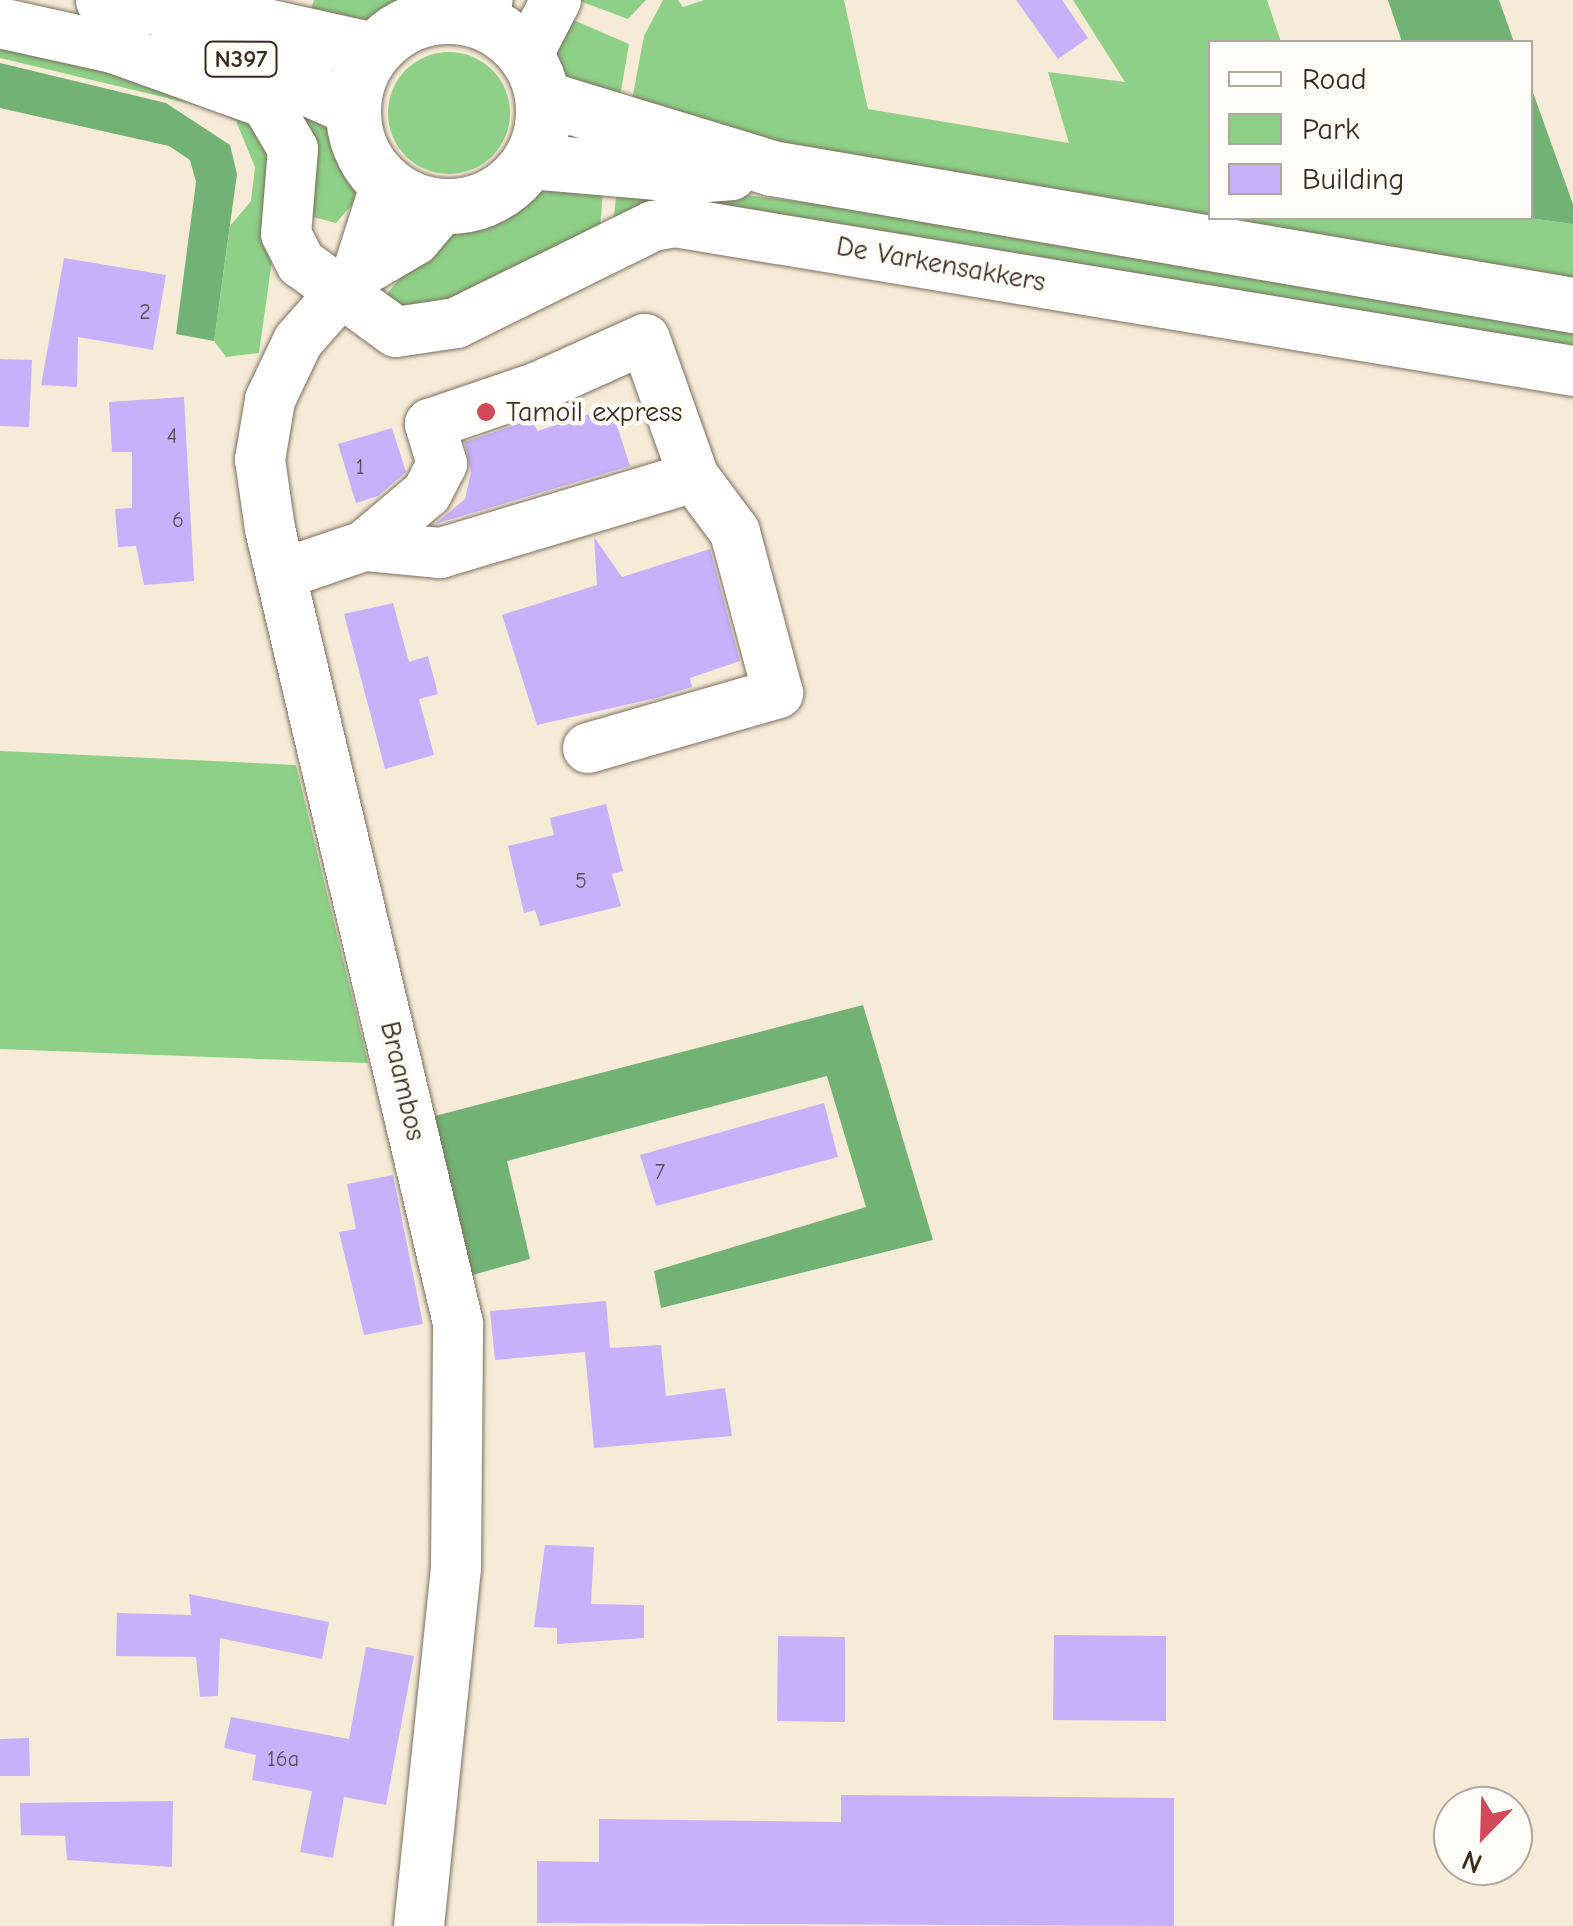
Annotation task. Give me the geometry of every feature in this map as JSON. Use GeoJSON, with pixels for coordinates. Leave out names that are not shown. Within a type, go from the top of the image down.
{"type":"FeatureCollection","features":[{"type":"Feature","properties":{"kind":"main road","name":"N397"},"geometry":{"type":"LineString","coordinates":[[118,3],[216,15],[374,50]]}},
{"type":"Feature","properties":{"kind":"main road","name":"N397"},"geometry":{"type":"LineString","coordinates":[[118,3],[352,108]]}},
{"type":"Feature","properties":{"kind":"main road"},"geometry":{"type":"LineString","coordinates":[[535,77],[542,131],[530,162],[494,195],[443,207],[415,201],[386,183],[366,160],[352,108],[358,77],[374,50],[453,9],[492,26],[535,77],[772,168],[1573,305]]}},
{"type":"Feature","properties":{"kind":"main road"},"geometry":{"type":"LineString","coordinates":[[530,162],[592,162],[691,176],[772,168]]}},
{"type":"Feature","properties":{"kind":"street"},"geometry":{"type":"LineString","coordinates":[[535,77],[556,0]]}},
{"type":"Feature","properties":{"kind":"street","name":"De Varkensakkers"},"geometry":{"type":"LineString","coordinates":[[0,23],[112,48],[266,102],[293,149],[286,234],[302,263],[348,284],[386,328],[418,332],[456,323],[653,226],[675,222],[1573,371]]}},
{"type":"Feature","properties":{"kind":"street","name":"Braambos"},"geometry":{"type":"LineString","coordinates":[[348,284],[386,183]]}},
{"type":"Feature","properties":{"kind":"street","name":"Braambos"},"geometry":{"type":"LineString","coordinates":[[419,1926],[456,1567],[458,1323],[261,479],[266,419],[292,350],[348,284],[415,240],[443,207]]}},
{"type":"Feature","properties":{"kind":"street"},"geometry":{"type":"LineString","coordinates":[[282,574],[364,546],[427,493],[442,464],[430,424],[538,387],[646,340],[694,477],[735,532],[778,693],[588,748]]}},
{"type":"Feature","properties":{"kind":"street"},"geometry":{"type":"LineString","coordinates":[[364,546],[440,553],[694,477]]}},
{"type":"Feature","properties":{"kind":"green space"},"geometry":{"type":"Polygon","coordinates":[[[314,0],[402,0],[370,24],[306,23],[314,0]]]}},
{"type":"Feature","properties":{"kind":"green space"},"geometry":{"type":"Polygon","coordinates":[[[577,0],[646,0],[628,19],[577,0]]]}},
{"type":"Feature","properties":{"kind":"green space"},"geometry":{"type":"Polygon","coordinates":[[[663,0],[678,0],[683,7],[704,0],[844,0],[868,109],[1069,143],[1048,72],[1125,82],[1073,0],[1267,0],[1280,40],[1208,40],[1208,220],[1533,219],[1573,224],[1573,287],[629,116],[644,36],[663,0]]]}},
{"type":"Feature","properties":{"kind":"green space"},"geometry":{"type":"Polygon","coordinates":[[[1388,0],[1499,0],[1513,40],[1401,40],[1388,0]]]}},
{"type":"Feature","properties":{"kind":"green space"},"geometry":{"type":"Polygon","coordinates":[[[564,16],[629,44],[617,114],[562,80],[556,51],[564,16]]]}},
{"type":"Feature","properties":{"kind":"green space"},"geometry":{"type":"Polygon","coordinates":[[[0,35],[272,123],[272,260],[259,353],[226,357],[214,341],[230,226],[251,201],[255,167],[236,121],[209,108],[0,58],[0,35]]]}},
{"type":"Feature","properties":{"kind":"green space"},"geometry":{"type":"Polygon","coordinates":[[[449,52],[472,56],[492,70],[506,90],[510,113],[506,136],[492,156],[472,170],[449,174],[426,170],[406,156],[392,136],[388,113],[392,90],[406,70],[426,56],[449,52]]]}},
{"type":"Feature","properties":{"kind":"green space"},"geometry":{"type":"Polygon","coordinates":[[[0,63],[166,103],[230,145],[237,174],[214,341],[176,334],[196,182],[190,160],[169,146],[0,108],[0,63]]]}},
{"type":"Feature","properties":{"kind":"green space"},"geometry":{"type":"Polygon","coordinates":[[[281,85],[331,121],[358,198],[336,223],[309,216],[281,85]]]}},
{"type":"Feature","properties":{"kind":"green space"},"geometry":{"type":"Polygon","coordinates":[[[1533,93],[1573,204],[1573,224],[1533,219],[1533,93]]]}},
{"type":"Feature","properties":{"kind":"green space"},"geometry":{"type":"Polygon","coordinates":[[[604,178],[599,242],[422,325],[386,295],[417,257],[458,227],[506,212],[545,184],[604,178]]]}},
{"type":"Feature","properties":{"kind":"green space"},"geometry":{"type":"Polygon","coordinates":[[[618,179],[889,213],[1573,327],[1573,366],[613,225],[618,179]]]}},
{"type":"Feature","properties":{"kind":"green space"},"geometry":{"type":"Polygon","coordinates":[[[0,751],[296,765],[368,1063],[0,1049],[0,751]]]}},
{"type":"Feature","properties":{"kind":"green space"},"geometry":{"type":"Polygon","coordinates":[[[863,1005],[933,1240],[661,1308],[654,1271],[866,1207],[827,1076],[507,1161],[530,1259],[469,1276],[431,1117],[863,1005]]]}},
{"type":"Feature","properties":{"kind":"building"},"geometry":{"type":"Polygon","coordinates":[[[1016,0],[1062,0],[1088,38],[1058,59],[1016,0]]]}},
{"type":"Feature","properties":{"kind":"building"},"geometry":{"type":"Polygon","coordinates":[[[64,258],[166,275],[153,350],[78,337],[77,387],[41,385],[64,258]]]}},
{"type":"Feature","properties":{"kind":"building"},"geometry":{"type":"Polygon","coordinates":[[[0,359],[32,360],[29,427],[0,426],[0,359]]]}},
{"type":"Feature","properties":{"kind":"building"},"geometry":{"type":"Polygon","coordinates":[[[184,397],[194,581],[144,585],[136,546],[118,547],[115,509],[132,508],[132,452],[112,452],[109,402],[184,397]]]}},
{"type":"Feature","properties":{"kind":"building"},"geometry":{"type":"Polygon","coordinates":[[[611,407],[630,466],[435,524],[465,499],[471,472],[465,442],[533,419],[537,431],[611,407]]]}},
{"type":"Feature","properties":{"kind":"building"},"geometry":{"type":"Polygon","coordinates":[[[392,428],[406,472],[378,496],[356,503],[338,444],[392,428]]]}},
{"type":"Feature","properties":{"kind":"building"},"geometry":{"type":"Polygon","coordinates":[[[594,537],[622,577],[710,549],[740,661],[690,678],[692,687],[537,725],[502,615],[597,585],[594,537]]]}},
{"type":"Feature","properties":{"kind":"building"},"geometry":{"type":"Polygon","coordinates":[[[393,603],[409,662],[428,656],[438,694],[419,699],[434,755],[385,769],[344,614],[393,603]]]}},
{"type":"Feature","properties":{"kind":"building"},"geometry":{"type":"Polygon","coordinates":[[[606,804],[623,871],[612,874],[621,906],[540,926],[535,910],[524,913],[508,846],[554,835],[550,818],[606,804]]]}},
{"type":"Feature","properties":{"kind":"building"},"geometry":{"type":"Polygon","coordinates":[[[824,1103],[838,1157],[656,1206],[640,1155],[824,1103]]]}},
{"type":"Feature","properties":{"kind":"building"},"geometry":{"type":"Polygon","coordinates":[[[393,1175],[423,1324],[364,1335],[339,1232],[356,1229],[347,1184],[393,1175]]]}},
{"type":"Feature","properties":{"kind":"building"},"geometry":{"type":"Polygon","coordinates":[[[606,1301],[610,1348],[661,1345],[666,1396],[725,1388],[732,1436],[594,1448],[585,1352],[495,1360],[490,1311],[606,1301]]]}},
{"type":"Feature","properties":{"kind":"building"},"geometry":{"type":"Polygon","coordinates":[[[545,1545],[594,1547],[591,1604],[644,1605],[644,1638],[557,1644],[557,1628],[534,1627],[545,1545]]]}},
{"type":"Feature","properties":{"kind":"building"},"geometry":{"type":"Polygon","coordinates":[[[189,1594],[329,1622],[322,1659],[220,1638],[218,1696],[200,1697],[196,1657],[116,1656],[117,1613],[191,1615],[189,1594]]]}},
{"type":"Feature","properties":{"kind":"building"},"geometry":{"type":"Polygon","coordinates":[[[1054,1635],[1166,1636],[1166,1721],[1053,1720],[1054,1635]]]}},
{"type":"Feature","properties":{"kind":"building"},"geometry":{"type":"Polygon","coordinates":[[[778,1636],[845,1637],[845,1722],[777,1721],[778,1636]]]}},
{"type":"Feature","properties":{"kind":"building"},"geometry":{"type":"Polygon","coordinates":[[[366,1647],[414,1656],[386,1805],[344,1797],[333,1858],[300,1852],[312,1791],[252,1780],[256,1755],[224,1748],[231,1717],[349,1739],[366,1647]]]}},
{"type":"Feature","properties":{"kind":"building"},"geometry":{"type":"Polygon","coordinates":[[[29,1738],[30,1776],[0,1776],[0,1739],[29,1738]]]}},
{"type":"Feature","properties":{"kind":"building"},"geometry":{"type":"Polygon","coordinates":[[[841,1795],[1174,1798],[1174,1926],[537,1923],[537,1861],[599,1862],[599,1819],[841,1822],[841,1795]]]}},
{"type":"Feature","properties":{"kind":"building"},"geometry":{"type":"Polygon","coordinates":[[[173,1801],[172,1867],[67,1860],[65,1836],[21,1835],[20,1803],[173,1801]]]}},
{"type":"Feature","properties":{"kind":"place","name":"Tamoil express"},"geometry":{"type":"Point","coordinates":[486,412]}}]}
